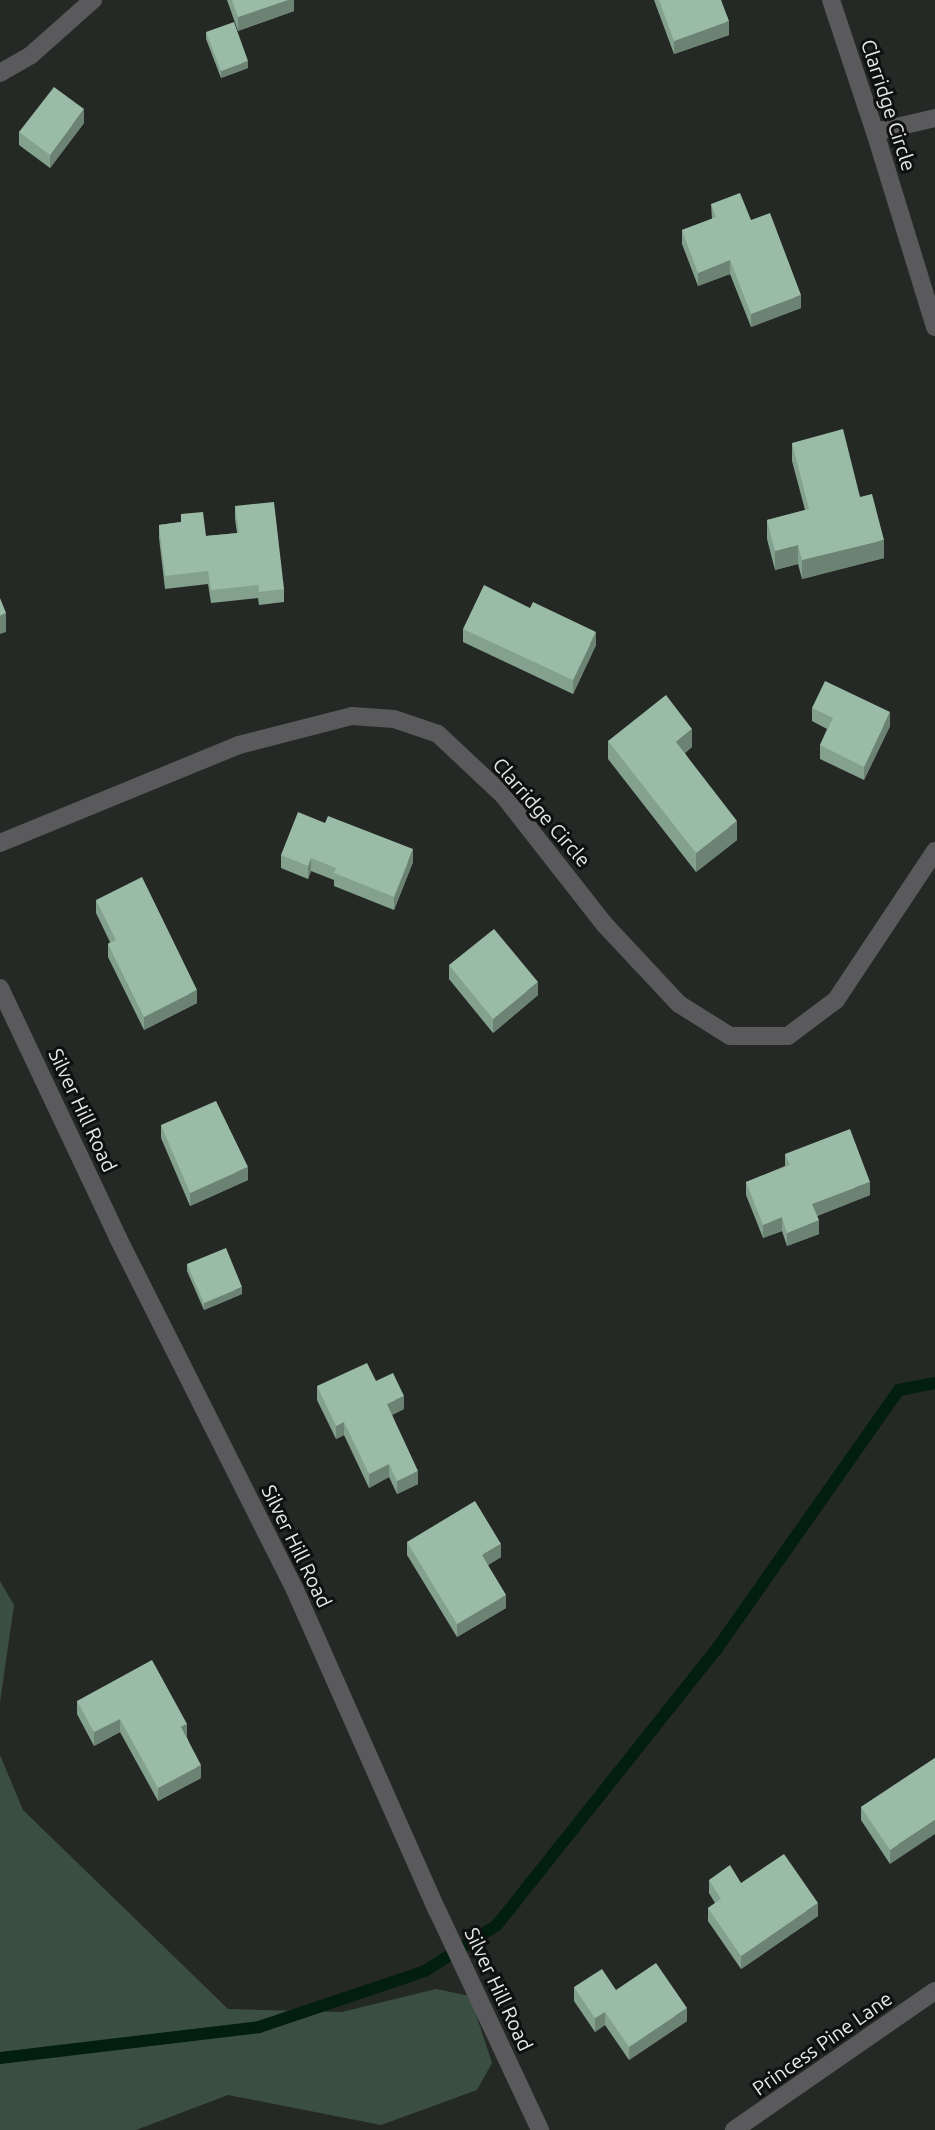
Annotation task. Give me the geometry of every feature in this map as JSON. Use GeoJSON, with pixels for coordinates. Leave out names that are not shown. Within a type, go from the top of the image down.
{"type":"FeatureCollection","features":[{"type":"Feature","properties":{"kind":"street"},"geometry":{"type":"LineString","coordinates":[[0,73],[31,55],[93,0]]}},
{"type":"Feature","properties":{"kind":"street","name":"Clarridge Circle"},"geometry":{"type":"LineString","coordinates":[[831,0],[876,132],[935,327]]}},
{"type":"Feature","properties":{"kind":"street"},"geometry":{"type":"LineString","coordinates":[[876,132],[935,118]]}},
{"type":"Feature","properties":{"kind":"street","name":"Clarridge Circle"},"geometry":{"type":"LineString","coordinates":[[0,843],[239,745],[352,716],[394,719],[438,734],[503,795],[557,860],[605,925],[679,1004],[730,1036],[788,1036],[836,1000],[935,852]]}},
{"type":"Feature","properties":{"kind":"street","name":"Silver Hill Road"},"geometry":{"type":"LineString","coordinates":[[0,988],[118,1238],[295,1590],[438,1912],[540,2130]]}},
{"type":"Feature","properties":{"kind":"street","name":"Princess Pine Lane"},"geometry":{"type":"LineString","coordinates":[[734,2130],[935,1991]]}},
{"type":"Feature","properties":{"kind":"green space"},"geometry":{"type":"Polygon","coordinates":[[[0,1581],[14,1605],[0,1702],[0,1581]]]}},
{"type":"Feature","properties":{"kind":"green space"},"geometry":{"type":"Polygon","coordinates":[[[0,1755],[23,1810],[228,2009],[342,2012],[436,1989],[470,1996],[492,2063],[477,2090],[381,2125],[228,2095],[136,2130],[0,2130],[0,1755]]]}},
{"type":"Feature","properties":{"kind":"building"},"geometry":{"type":"Polygon","coordinates":[[[232,0],[288,0],[238,17],[232,0]]]}},
{"type":"Feature","properties":{"kind":"building"},"geometry":{"type":"Polygon","coordinates":[[[659,0],[721,0],[729,21],[674,41],[659,0]]]}},
{"type":"Feature","properties":{"kind":"building"},"geometry":{"type":"Polygon","coordinates":[[[234,22],[248,61],[221,71],[206,32],[234,22]]]}},
{"type":"Feature","properties":{"kind":"building"},"geometry":{"type":"Polygon","coordinates":[[[54,87],[84,109],[50,155],[19,132],[54,87]]]}},
{"type":"Feature","properties":{"kind":"building"},"geometry":{"type":"Polygon","coordinates":[[[740,193],[751,220],[770,213],[801,295],[751,314],[730,260],[698,273],[682,230],[716,217],[711,204],[740,193]]]}},
{"type":"Feature","properties":{"kind":"building"},"geometry":{"type":"Polygon","coordinates":[[[843,429],[860,497],[872,494],[884,540],[802,560],[798,545],[775,551],[767,520],[809,509],[792,443],[843,429]]]}},
{"type":"Feature","properties":{"kind":"building"},"geometry":{"type":"Polygon","coordinates":[[[274,502],[284,589],[259,592],[258,585],[211,590],[208,571],[165,576],[159,525],[181,522],[181,514],[203,512],[206,536],[239,533],[235,506],[274,502]]]}},
{"type":"Feature","properties":{"kind":"building"},"geometry":{"type":"Polygon","coordinates":[[[484,585],[530,608],[533,602],[596,632],[573,680],[463,629],[484,585]]]}},
{"type":"Feature","properties":{"kind":"building"},"geometry":{"type":"Polygon","coordinates":[[[0,598],[6,613],[0,616],[0,598]]]}},
{"type":"Feature","properties":{"kind":"building"},"geometry":{"type":"Polygon","coordinates":[[[825,681],[890,712],[864,767],[820,745],[833,718],[812,708],[825,681]]]}},
{"type":"Feature","properties":{"kind":"building"},"geometry":{"type":"Polygon","coordinates":[[[666,695],[692,729],[676,742],[737,821],[696,853],[608,741],[666,695]]]}},
{"type":"Feature","properties":{"kind":"building"},"geometry":{"type":"Polygon","coordinates":[[[298,812],[325,823],[328,816],[413,849],[394,897],[334,873],[336,868],[311,858],[308,866],[281,855],[298,812]]]}},
{"type":"Feature","properties":{"kind":"building"},"geometry":{"type":"Polygon","coordinates":[[[142,877],[197,990],[144,1017],[108,944],[116,940],[96,900],[142,877]]]}},
{"type":"Feature","properties":{"kind":"building"},"geometry":{"type":"Polygon","coordinates":[[[494,929],[538,982],[493,1019],[449,965],[494,929]]]}},
{"type":"Feature","properties":{"kind":"building"},"geometry":{"type":"Polygon","coordinates":[[[216,1101],[248,1167],[190,1193],[161,1125],[216,1101]]]}},
{"type":"Feature","properties":{"kind":"building"},"geometry":{"type":"Polygon","coordinates":[[[850,1129],[870,1182],[812,1204],[819,1220],[787,1233],[782,1217],[763,1225],[746,1182],[790,1165],[785,1154],[850,1129]]]}},
{"type":"Feature","properties":{"kind":"building"},"geometry":{"type":"Polygon","coordinates":[[[226,1248],[242,1287],[204,1303],[187,1264],[226,1248]]]}},
{"type":"Feature","properties":{"kind":"building"},"geometry":{"type":"Polygon","coordinates":[[[367,1363],[376,1381],[393,1373],[404,1396],[387,1404],[418,1471],[397,1481],[389,1464],[369,1474],[344,1422],[336,1426],[317,1386],[367,1363]]]}},
{"type":"Feature","properties":{"kind":"building"},"geometry":{"type":"Polygon","coordinates":[[[475,1501],[501,1544],[482,1555],[506,1595],[457,1624],[407,1542],[475,1501]]]}},
{"type":"Feature","properties":{"kind":"building"},"geometry":{"type":"Polygon","coordinates":[[[152,1660],[187,1724],[181,1727],[201,1765],[158,1788],[120,1719],[94,1732],[77,1701],[152,1660]]]}},
{"type":"Feature","properties":{"kind":"building"},"geometry":{"type":"Polygon","coordinates":[[[935,1758],[935,1820],[890,1850],[861,1807],[935,1758]]]}},
{"type":"Feature","properties":{"kind":"building"},"geometry":{"type":"Polygon","coordinates":[[[784,1854],[818,1903],[741,1956],[708,1908],[721,1899],[709,1880],[730,1865],[741,1883],[784,1854]]]}},
{"type":"Feature","properties":{"kind":"building"},"geometry":{"type":"Polygon","coordinates":[[[656,1963],[687,2008],[629,2047],[605,2012],[595,2018],[574,1987],[602,1969],[616,1990],[656,1963]]]}},
{"type":"Feature","properties":{"kind":"waterway"},"geometry":{"type":"LineString","coordinates":[[0,2058],[259,2027],[425,1971],[497,1925],[716,1650],[899,1390],[935,1383]]}}]}
